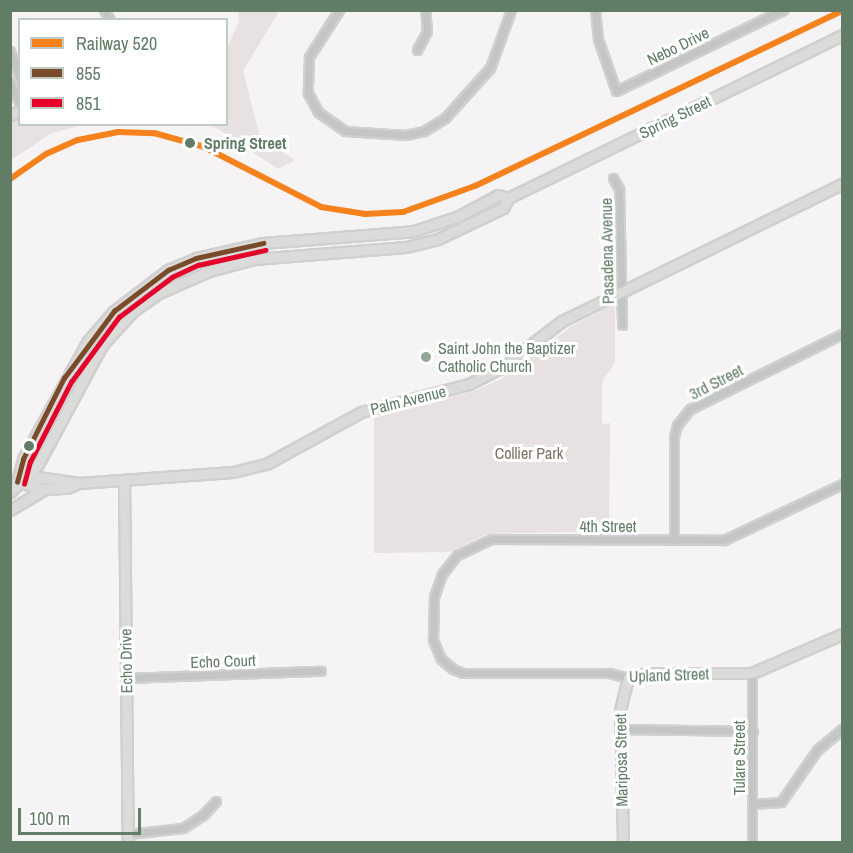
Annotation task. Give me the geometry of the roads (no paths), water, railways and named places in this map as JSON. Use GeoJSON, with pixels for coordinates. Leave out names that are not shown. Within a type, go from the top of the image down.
{"type":"FeatureCollection","features":[{"type":"Feature","properties":{"kind":"street"},"geometry":{"type":"LineString","coordinates":[[339,10],[309,57],[308,93],[318,112],[345,131],[405,135],[424,131],[445,118],[490,68],[512,10]]}},
{"type":"Feature","properties":{"kind":"street"},"geometry":{"type":"LineString","coordinates":[[417,50],[427,32],[425,10]]}},
{"type":"Feature","properties":{"kind":"street","name":"Nebo Drive"},"geometry":{"type":"LineString","coordinates":[[595,10],[597,39],[616,91],[783,10]]}},
{"type":"Feature","properties":{"kind":"street","name":"Spring Street"},"geometry":{"type":"LineString","coordinates":[[14,482],[38,465],[102,345],[133,311],[157,294],[209,271],[264,257],[427,242],[504,208],[508,198],[843,35]]}},
{"type":"Feature","properties":{"kind":"street"},"geometry":{"type":"LineString","coordinates":[[10,51],[18,73]]}},
{"type":"Feature","properties":{"kind":"street"},"geometry":{"type":"LineString","coordinates":[[10,82],[18,100]]}},
{"type":"Feature","properties":{"kind":"street","name":"Pasadena Avenue"},"geometry":{"type":"LineString","coordinates":[[613,178],[619,189],[621,325]]}},
{"type":"Feature","properties":{"kind":"street","name":"Palm Avenue"},"geometry":{"type":"LineString","coordinates":[[14,482],[45,489],[79,483],[233,472],[268,463],[360,412],[469,384],[499,369],[562,321],[843,184]]}},
{"type":"Feature","properties":{"kind":"street","name":"Spring Street"},"geometry":{"type":"LineString","coordinates":[[10,492],[22,459],[74,363],[114,311],[168,270],[196,258],[263,243],[414,231],[459,216],[498,195],[508,198]]}},
{"type":"Feature","properties":{"kind":"street","name":"3rd Street"},"geometry":{"type":"LineString","coordinates":[[674,540],[674,437],[677,425],[690,409],[843,334]]}},
{"type":"Feature","properties":{"kind":"street"},"geometry":{"type":"LineString","coordinates":[[74,363],[87,373]]}},
{"type":"Feature","properties":{"kind":"street","name":"Palm Avenue"},"geometry":{"type":"LineString","coordinates":[[14,482],[38,477],[79,483]]}},
{"type":"Feature","properties":{"kind":"street","name":"Echo Drive"},"geometry":{"type":"LineString","coordinates":[[124,480],[128,838]]}},
{"type":"Feature","properties":{"kind":"street","name":"4th Street"},"geometry":{"type":"LineString","coordinates":[[433,640],[436,585],[457,555],[472,545],[492,539],[724,540],[843,484]]}},
{"type":"Feature","properties":{"kind":"street"},"geometry":{"type":"LineString","coordinates":[[10,510],[45,489]]}},
{"type":"Feature","properties":{"kind":"street","name":"Upland Street"},"geometry":{"type":"LineString","coordinates":[[433,640],[441,659],[463,673],[609,673],[627,678],[645,673],[752,674],[843,634]]}},
{"type":"Feature","properties":{"kind":"street","name":"Echo Court"},"geometry":{"type":"LineString","coordinates":[[126,678],[321,671]]}},
{"type":"Feature","properties":{"kind":"street","name":"Tulare Street"},"geometry":{"type":"LineString","coordinates":[[752,674],[752,843]]}},
{"type":"Feature","properties":{"kind":"street","name":"Mariposa Street"},"geometry":{"type":"LineString","coordinates":[[623,843],[620,729],[621,694],[627,678]]}},
{"type":"Feature","properties":{"kind":"street"},"geometry":{"type":"LineString","coordinates":[[620,729],[753,731]]}},
{"type":"Feature","properties":{"kind":"street"},"geometry":{"type":"LineString","coordinates":[[752,804],[781,802],[817,750],[843,729]]}},
{"type":"Feature","properties":{"kind":"street"},"geometry":{"type":"LineString","coordinates":[[128,838],[183,828],[203,816],[216,801]]}},
{"type":"Feature","properties":{"kind":"rail line","name":"520"},"geometry":{"type":"LineString","coordinates":[[10,179],[46,154],[78,140],[118,132],[154,133],[204,147],[321,207],[365,214],[403,212],[475,186],[842,11]]}},
{"type":"Feature","properties":{"kind":"place","name":"Spring Street"},"geometry":{"type":"Point","coordinates":[190,143]}},
{"type":"Feature","properties":{"kind":"place","name":"Saint John the Baptizer Catholic Church"},"geometry":{"type":"Point","coordinates":[426,357]}},
{"type":"Feature","properties":{"kind":"park label","name":"Collier Park"},"geometry":{"type":"Point","coordinates":[529,453]}}]}
